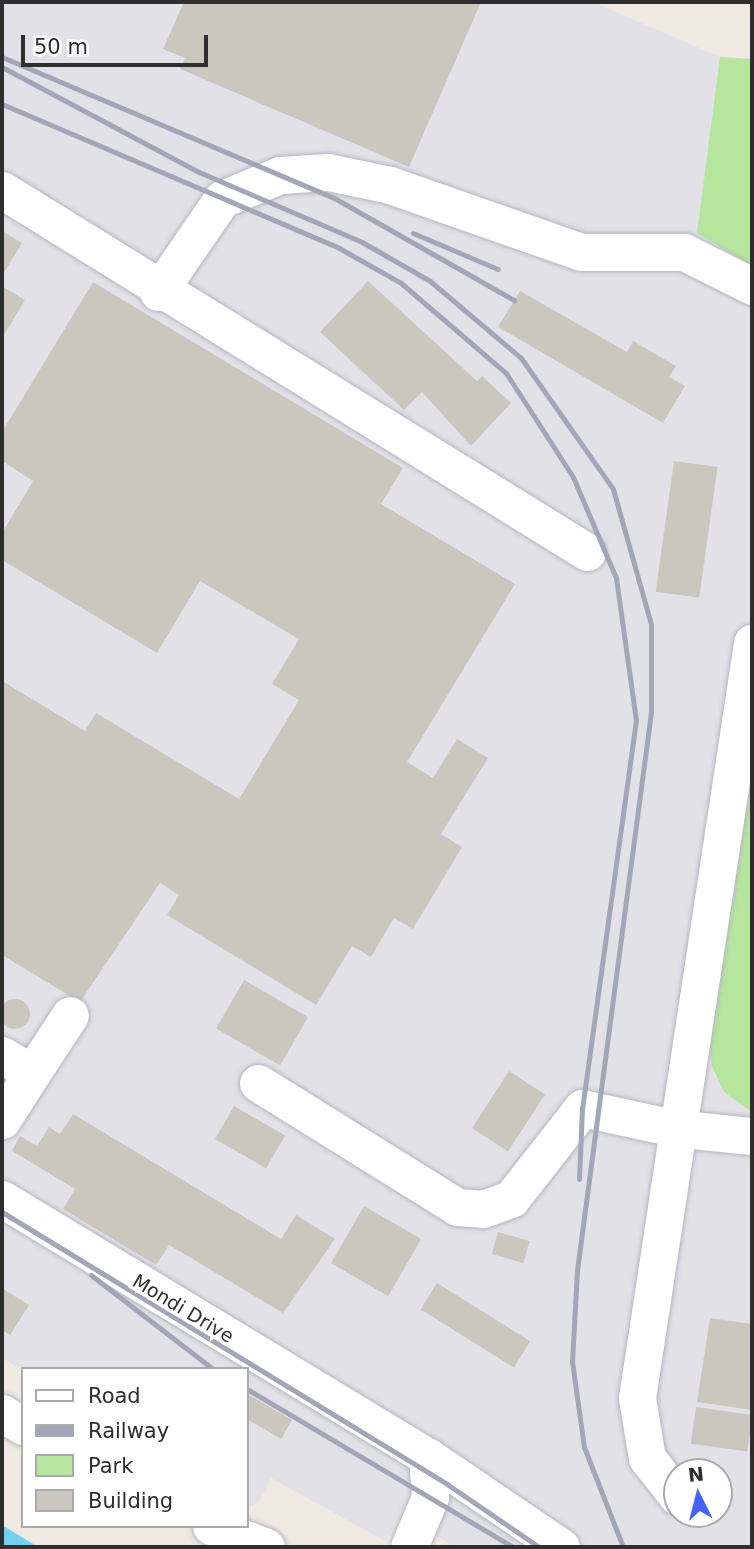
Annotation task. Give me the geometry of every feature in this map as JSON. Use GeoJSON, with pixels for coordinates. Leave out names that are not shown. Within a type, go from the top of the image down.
{"type":"FeatureCollection","features":[{"type":"Feature","properties":{"kind":"street"},"geometry":{"type":"LineString","coordinates":[[158,292],[222,199],[280,175],[328,172],[390,185],[581,252],[684,252],[752,286]]}},
{"type":"Feature","properties":{"kind":"street"},"geometry":{"type":"LineString","coordinates":[[2,190],[158,292],[587,552]]}},
{"type":"Feature","properties":{"kind":"street"},"geometry":{"type":"LineString","coordinates":[[663,1478],[648,1458],[637,1398],[674,1128],[752,643]]}},
{"type":"Feature","properties":{"kind":"street"},"geometry":{"type":"LineString","coordinates":[[2,1120],[17,1064],[70,1015]]}},
{"type":"Feature","properties":{"kind":"street"},"geometry":{"type":"LineString","coordinates":[[258,1083],[457,1207],[483,1209],[511,1199],[582,1108],[674,1128],[752,1136]]}},
{"type":"Feature","properties":{"kind":"street","name":"Mondi Drive"},"geometry":{"type":"LineString","coordinates":[[2,1199],[427,1457],[561,1547]]}},
{"type":"Feature","properties":{"kind":"street"},"geometry":{"type":"LineString","coordinates":[[2,1413],[21,1425]]}},
{"type":"Feature","properties":{"kind":"street"},"geometry":{"type":"LineString","coordinates":[[409,1547],[430,1497],[427,1457]]}},
{"type":"Feature","properties":{"kind":"street"},"geometry":{"type":"LineString","coordinates":[[216,1528],[266,1547]]}},
{"type":"Feature","properties":{"kind":"shaded area"},"geometry":{"type":"Polygon","coordinates":[[[2,2],[593,2],[720,57],[752,59],[752,1547],[455,1547],[401,1515],[385,1541],[271,1478],[258,1503],[248,1507],[248,1367],[21,1367],[2,1358],[2,2]]]}},
{"type":"Feature","properties":{"kind":"green space"},"geometry":{"type":"Polygon","coordinates":[[[720,57],[752,59],[752,266],[697,233],[720,57]]]}},
{"type":"Feature","properties":{"kind":"green space"},"geometry":{"type":"Polygon","coordinates":[[[752,721],[752,1112],[724,1092],[712,1066],[708,1028],[752,721]]]}},
{"type":"Feature","properties":{"kind":"water"},"geometry":{"type":"Polygon","coordinates":[[[2,1525],[38,1547],[2,1547],[2,1525]]]}},
{"type":"Feature","properties":{"kind":"building"},"geometry":{"type":"Polygon","coordinates":[[[184,2],[481,2],[409,167],[180,69],[185,58],[163,49],[184,2]]]}},
{"type":"Feature","properties":{"kind":"building"},"geometry":{"type":"Polygon","coordinates":[[[2,231],[22,243],[2,276],[2,231]]]}},
{"type":"Feature","properties":{"kind":"building"},"geometry":{"type":"Polygon","coordinates":[[[368,281],[477,381],[482,376],[511,403],[471,446],[422,392],[404,410],[320,332],[368,281]]]}},
{"type":"Feature","properties":{"kind":"building"},"geometry":{"type":"Polygon","coordinates":[[[93,282],[403,468],[381,504],[515,584],[407,762],[433,778],[457,739],[488,758],[441,834],[462,847],[413,929],[394,918],[371,957],[352,946],[316,1005],[167,915],[179,895],[160,883],[80,1002],[2,955],[2,681],[85,731],[96,713],[239,799],[299,700],[272,684],[299,639],[200,581],[157,653],[2,560],[2,533],[33,481],[2,461],[2,432],[93,282]]]}},
{"type":"Feature","properties":{"kind":"building"},"geometry":{"type":"Polygon","coordinates":[[[2,286],[25,300],[2,338],[2,286]]]}},
{"type":"Feature","properties":{"kind":"building"},"geometry":{"type":"Polygon","coordinates":[[[520,291],[627,352],[633,341],[676,366],[669,377],[685,386],[663,423],[498,327],[520,291]]]}},
{"type":"Feature","properties":{"kind":"building"},"geometry":{"type":"Polygon","coordinates":[[[674,461],[718,467],[699,598],[656,592],[674,461]]]}},
{"type":"Feature","properties":{"kind":"building"},"geometry":{"type":"Polygon","coordinates":[[[244,980],[308,1017],[280,1065],[216,1028],[244,980]]]}},
{"type":"Feature","properties":{"kind":"building"},"geometry":{"type":"Polygon","coordinates":[[[15,999],[21,1000],[29,1008],[29,1020],[21,1028],[15,1029],[9,1028],[1,1020],[0,1014],[1,1008],[9,1000],[15,999]]]}},
{"type":"Feature","properties":{"kind":"building"},"geometry":{"type":"Polygon","coordinates":[[[509,1071],[545,1094],[508,1151],[472,1128],[509,1071]]]}},
{"type":"Feature","properties":{"kind":"building"},"geometry":{"type":"Polygon","coordinates":[[[234,1106],[285,1136],[266,1168],[215,1139],[234,1106]]]}},
{"type":"Feature","properties":{"kind":"building"},"geometry":{"type":"Polygon","coordinates":[[[73,1114],[281,1239],[296,1215],[335,1239],[283,1313],[169,1245],[156,1265],[63,1209],[75,1189],[12,1151],[20,1136],[37,1146],[49,1127],[60,1134],[73,1114]]]}},
{"type":"Feature","properties":{"kind":"building"},"geometry":{"type":"Polygon","coordinates":[[[364,1206],[421,1239],[388,1296],[331,1263],[364,1206]]]}},
{"type":"Feature","properties":{"kind":"building"},"geometry":{"type":"Polygon","coordinates":[[[498,1232],[530,1241],[523,1263],[492,1254],[498,1232]]]}},
{"type":"Feature","properties":{"kind":"building"},"geometry":{"type":"Polygon","coordinates":[[[437,1283],[530,1341],[514,1368],[421,1309],[437,1283]]]}},
{"type":"Feature","properties":{"kind":"building"},"geometry":{"type":"Polygon","coordinates":[[[2,1288],[29,1305],[10,1335],[2,1330],[2,1288]]]}},
{"type":"Feature","properties":{"kind":"building"},"geometry":{"type":"Polygon","coordinates":[[[710,1318],[752,1324],[752,1410],[697,1402],[710,1318]]]}},
{"type":"Feature","properties":{"kind":"building"},"geometry":{"type":"Polygon","coordinates":[[[248,1395],[292,1420],[281,1439],[248,1420],[248,1395]]]}},
{"type":"Feature","properties":{"kind":"building"},"geometry":{"type":"Polygon","coordinates":[[[696,1407],[752,1415],[747,1452],[691,1444],[696,1407]]]}},
{"type":"Feature","properties":{"kind":"railway"},"geometry":{"type":"LineString","coordinates":[[2,57],[336,199],[514,300]]}},
{"type":"Feature","properties":{"kind":"railway"},"geometry":{"type":"LineString","coordinates":[[2,67],[199,172],[362,242],[430,281],[521,358],[613,489],[651,624],[651,712],[577,1270],[572,1361],[584,1447],[623,1547]]}},
{"type":"Feature","properties":{"kind":"railway"},"geometry":{"type":"LineString","coordinates":[[2,104],[339,248],[401,283],[506,373],[573,477],[616,578],[636,720],[582,1108],[579,1179]]}},
{"type":"Feature","properties":{"kind":"railway"},"geometry":{"type":"LineString","coordinates":[[413,233],[498,269]]}},
{"type":"Feature","properties":{"kind":"railway"},"geometry":{"type":"LineString","coordinates":[[2,1212],[447,1484],[539,1547]]}},
{"type":"Feature","properties":{"kind":"railway"},"geometry":{"type":"LineString","coordinates":[[91,1275],[210,1367]]}},
{"type":"Feature","properties":{"kind":"railway"},"geometry":{"type":"LineString","coordinates":[[248,1390],[513,1547]]}}]}
